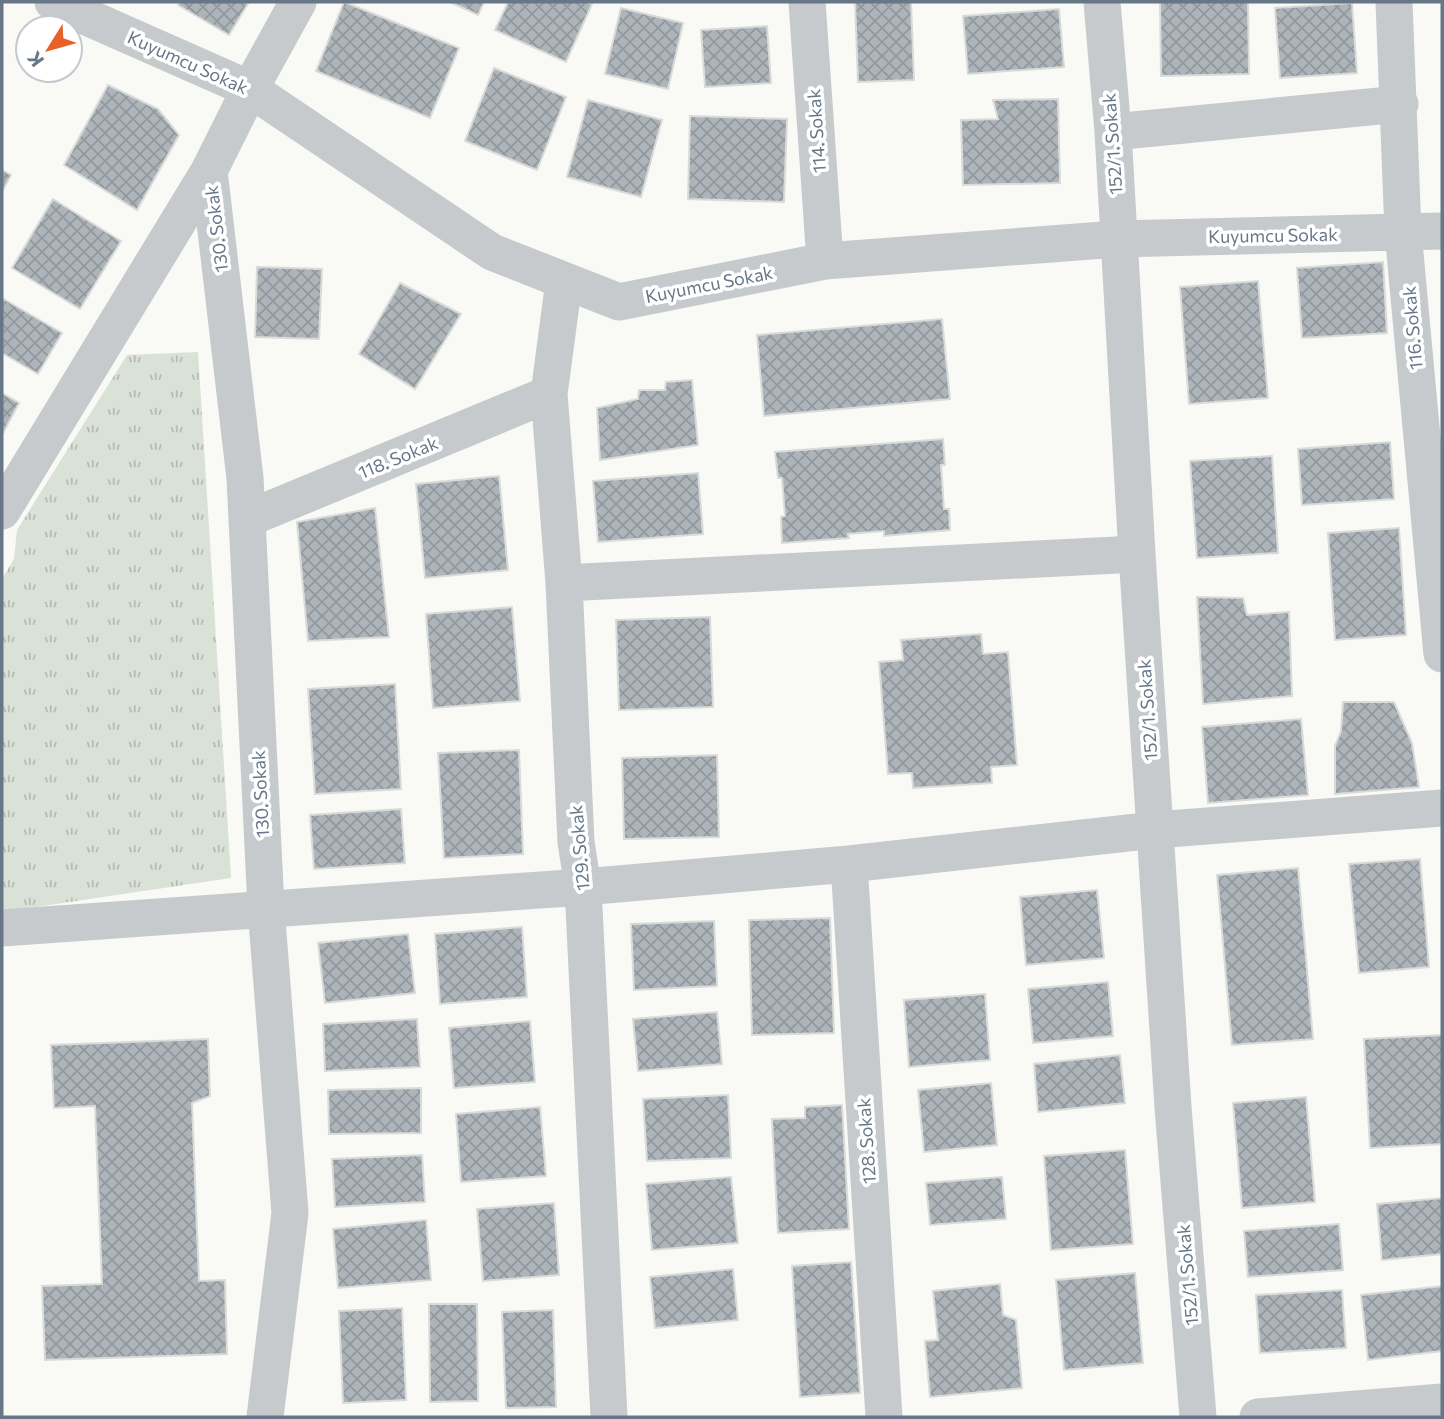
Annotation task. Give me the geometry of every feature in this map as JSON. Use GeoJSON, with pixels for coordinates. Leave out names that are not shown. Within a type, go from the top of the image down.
{"type":"FeatureCollection","features":[{"type":"Feature","properties":{"kind":"street","name":"Kuyumcu Sokak"},"geometry":{"type":"LineString","coordinates":[[53,2],[250,89],[492,252],[619,302],[825,261],[1117,239],[1442,231]]}},
{"type":"Feature","properties":{"kind":"street"},"geometry":{"type":"LineString","coordinates":[[2,511],[209,171],[298,2]]}},
{"type":"Feature","properties":{"kind":"street","name":"114. Sokak"},"geometry":{"type":"LineString","coordinates":[[807,2],[825,261]]}},
{"type":"Feature","properties":{"kind":"street","name":"152/1. Sokak"},"geometry":{"type":"LineString","coordinates":[[1102,2],[1113,132],[1136,554],[1198,1417]]}},
{"type":"Feature","properties":{"kind":"street","name":"116. Sokak"},"geometry":{"type":"LineString","coordinates":[[1394,2],[1403,232],[1442,654]]}},
{"type":"Feature","properties":{"kind":"street"},"geometry":{"type":"LineString","coordinates":[[1113,132],[1400,104]]}},
{"type":"Feature","properties":{"kind":"street","name":"130. Sokak"},"geometry":{"type":"LineString","coordinates":[[209,171],[246,478],[265,908],[290,1213],[265,1417]]}},
{"type":"Feature","properties":{"kind":"street","name":"129. Sokak"},"geometry":{"type":"LineString","coordinates":[[564,281],[549,394],[564,583],[576,842],[583,887],[609,1417]]}},
{"type":"Feature","properties":{"kind":"street","name":"118. Sokak"},"geometry":{"type":"LineString","coordinates":[[247,519],[549,394]]}},
{"type":"Feature","properties":{"kind":"street"},"geometry":{"type":"LineString","coordinates":[[564,583],[1136,554]]}},
{"type":"Feature","properties":{"kind":"street"},"geometry":{"type":"LineString","coordinates":[[2,928],[583,887],[849,864],[1155,830],[1442,808]]}},
{"type":"Feature","properties":{"kind":"street","name":"128. Sokak"},"geometry":{"type":"LineString","coordinates":[[849,864],[884,1417]]}},
{"type":"Feature","properties":{"kind":"street"},"geometry":{"type":"LineString","coordinates":[[1258,1417],[1442,1402]]}},
{"type":"Feature","properties":{"kind":"green space"},"geometry":{"type":"Polygon","coordinates":[[[198,352],[231,878],[2,912],[2,579],[14,559],[17,530],[127,355],[198,352]]]}},
{"type":"Feature","properties":{"kind":"building"},"geometry":{"type":"Polygon","coordinates":[[[180,2],[249,2],[229,35],[178,5],[180,2]]]}},
{"type":"Feature","properties":{"kind":"building"},"geometry":{"type":"Polygon","coordinates":[[[344,2],[459,48],[430,118],[316,71],[344,2]]]}},
{"type":"Feature","properties":{"kind":"building"},"geometry":{"type":"Polygon","coordinates":[[[450,2],[484,2],[478,15],[450,2]]]}},
{"type":"Feature","properties":{"kind":"building"},"geometry":{"type":"Polygon","coordinates":[[[508,2],[592,4],[566,62],[495,30],[508,2]]]}},
{"type":"Feature","properties":{"kind":"building"},"geometry":{"type":"Polygon","coordinates":[[[855,2],[911,2],[914,80],[858,82],[855,2]]]}},
{"type":"Feature","properties":{"kind":"building"},"geometry":{"type":"Polygon","coordinates":[[[1160,2],[1248,2],[1249,74],[1161,76],[1160,2]]]}},
{"type":"Feature","properties":{"kind":"building"},"geometry":{"type":"Polygon","coordinates":[[[1352,3],[1357,73],[1280,78],[1275,8],[1352,3]]]}},
{"type":"Feature","properties":{"kind":"building"},"geometry":{"type":"Polygon","coordinates":[[[621,8],[683,23],[668,89],[605,74],[621,8]]]}},
{"type":"Feature","properties":{"kind":"building"},"geometry":{"type":"Polygon","coordinates":[[[1059,9],[1064,67],[968,74],[963,16],[1059,9]]]}},
{"type":"Feature","properties":{"kind":"building"},"geometry":{"type":"Polygon","coordinates":[[[767,26],[771,83],[705,87],[701,30],[767,26]]]}},
{"type":"Feature","properties":{"kind":"building"},"geometry":{"type":"Polygon","coordinates":[[[494,68],[566,97],[537,170],[465,141],[494,68]]]}},
{"type":"Feature","properties":{"kind":"building"},"geometry":{"type":"Polygon","coordinates":[[[108,85],[158,109],[179,135],[137,210],[64,165],[108,85]]]}},
{"type":"Feature","properties":{"kind":"building"},"geometry":{"type":"Polygon","coordinates":[[[1058,99],[1060,183],[963,185],[961,120],[998,119],[993,100],[1058,99]]]}},
{"type":"Feature","properties":{"kind":"building"},"geometry":{"type":"Polygon","coordinates":[[[588,100],[662,120],[641,197],[567,177],[588,100]]]}},
{"type":"Feature","properties":{"kind":"building"},"geometry":{"type":"Polygon","coordinates":[[[690,116],[787,119],[784,202],[688,199],[690,116]]]}},
{"type":"Feature","properties":{"kind":"building"},"geometry":{"type":"Polygon","coordinates":[[[2,170],[11,175],[2,192],[2,170]]]}},
{"type":"Feature","properties":{"kind":"building"},"geometry":{"type":"Polygon","coordinates":[[[53,199],[121,241],[80,309],[12,268],[53,199]]]}},
{"type":"Feature","properties":{"kind":"building"},"geometry":{"type":"Polygon","coordinates":[[[1383,262],[1387,333],[1302,338],[1297,268],[1383,262]]]}},
{"type":"Feature","properties":{"kind":"building"},"geometry":{"type":"Polygon","coordinates":[[[257,267],[322,269],[319,339],[255,337],[257,267]]]}},
{"type":"Feature","properties":{"kind":"building"},"geometry":{"type":"Polygon","coordinates":[[[1258,281],[1268,398],[1189,404],[1180,287],[1258,281]]]}},
{"type":"Feature","properties":{"kind":"building"},"geometry":{"type":"Polygon","coordinates":[[[400,283],[461,314],[415,389],[359,354],[400,283]]]}},
{"type":"Feature","properties":{"kind":"building"},"geometry":{"type":"Polygon","coordinates":[[[2,298],[62,333],[38,374],[2,353],[2,298]]]}},
{"type":"Feature","properties":{"kind":"building"},"geometry":{"type":"Polygon","coordinates":[[[942,319],[950,399],[764,416],[757,335],[942,319]]]}},
{"type":"Feature","properties":{"kind":"building"},"geometry":{"type":"Polygon","coordinates":[[[692,380],[698,445],[600,460],[597,408],[638,399],[639,390],[665,390],[666,382],[692,380]]]}},
{"type":"Feature","properties":{"kind":"building"},"geometry":{"type":"Polygon","coordinates":[[[2,393],[19,403],[2,435],[2,393]]]}},
{"type":"Feature","properties":{"kind":"building"},"geometry":{"type":"Polygon","coordinates":[[[943,439],[945,465],[941,465],[944,509],[949,509],[950,530],[884,536],[884,531],[848,534],[849,538],[782,543],[781,517],[785,516],[782,478],[778,478],[775,452],[943,439]]]}},
{"type":"Feature","properties":{"kind":"building"},"geometry":{"type":"Polygon","coordinates":[[[1390,442],[1394,499],[1302,505],[1298,449],[1390,442]]]}},
{"type":"Feature","properties":{"kind":"building"},"geometry":{"type":"Polygon","coordinates":[[[1272,456],[1278,553],[1197,558],[1190,461],[1272,456]]]}},
{"type":"Feature","properties":{"kind":"building"},"geometry":{"type":"Polygon","coordinates":[[[698,473],[703,534],[598,542],[593,481],[698,473]]]}},
{"type":"Feature","properties":{"kind":"building"},"geometry":{"type":"Polygon","coordinates":[[[499,476],[508,570],[425,578],[416,484],[499,476]]]}},
{"type":"Feature","properties":{"kind":"building"},"geometry":{"type":"Polygon","coordinates":[[[375,508],[389,637],[308,641],[297,522],[375,508]]]}},
{"type":"Feature","properties":{"kind":"building"},"geometry":{"type":"Polygon","coordinates":[[[1399,528],[1406,635],[1335,640],[1328,533],[1399,528]]]}},
{"type":"Feature","properties":{"kind":"building"},"geometry":{"type":"Polygon","coordinates":[[[1197,597],[1243,598],[1247,615],[1289,612],[1292,696],[1203,704],[1197,597]]]}},
{"type":"Feature","properties":{"kind":"building"},"geometry":{"type":"Polygon","coordinates":[[[512,607],[520,701],[433,708],[426,614],[512,607]]]}},
{"type":"Feature","properties":{"kind":"building"},"geometry":{"type":"Polygon","coordinates":[[[710,617],[713,707],[619,710],[616,620],[710,617]]]}},
{"type":"Feature","properties":{"kind":"building"},"geometry":{"type":"Polygon","coordinates":[[[981,634],[983,654],[1008,652],[1017,765],[991,767],[992,783],[913,788],[912,773],[888,774],[879,662],[903,660],[901,640],[981,634]]]}},
{"type":"Feature","properties":{"kind":"building"},"geometry":{"type":"Polygon","coordinates":[[[395,684],[401,789],[315,794],[308,689],[395,684]]]}},
{"type":"Feature","properties":{"kind":"building"},"geometry":{"type":"Polygon","coordinates":[[[1343,702],[1394,702],[1412,743],[1419,787],[1335,794],[1335,746],[1341,731],[1343,702]]]}},
{"type":"Feature","properties":{"kind":"building"},"geometry":{"type":"Polygon","coordinates":[[[1301,719],[1308,795],[1208,803],[1202,727],[1301,719]]]}},
{"type":"Feature","properties":{"kind":"building"},"geometry":{"type":"Polygon","coordinates":[[[519,750],[523,854],[444,858],[438,753],[519,750]]]}},
{"type":"Feature","properties":{"kind":"building"},"geometry":{"type":"Polygon","coordinates":[[[717,755],[719,837],[624,839],[622,758],[717,755]]]}},
{"type":"Feature","properties":{"kind":"building"},"geometry":{"type":"Polygon","coordinates":[[[401,809],[405,863],[314,869],[310,815],[401,809]]]}},
{"type":"Feature","properties":{"kind":"building"},"geometry":{"type":"Polygon","coordinates":[[[1420,859],[1429,967],[1359,973],[1349,864],[1420,859]]]}},
{"type":"Feature","properties":{"kind":"building"},"geometry":{"type":"Polygon","coordinates":[[[1298,868],[1313,1039],[1232,1045],[1217,875],[1298,868]]]}},
{"type":"Feature","properties":{"kind":"building"},"geometry":{"type":"Polygon","coordinates":[[[1097,890],[1104,958],[1026,965],[1020,897],[1097,890]]]}},
{"type":"Feature","properties":{"kind":"building"},"geometry":{"type":"Polygon","coordinates":[[[830,918],[834,1033],[752,1035],[749,920],[830,918]]]}},
{"type":"Feature","properties":{"kind":"building"},"geometry":{"type":"Polygon","coordinates":[[[714,921],[717,986],[634,990],[631,924],[714,921]]]}},
{"type":"Feature","properties":{"kind":"building"},"geometry":{"type":"Polygon","coordinates":[[[522,927],[527,997],[440,1004],[435,934],[522,927]]]}},
{"type":"Feature","properties":{"kind":"building"},"geometry":{"type":"Polygon","coordinates":[[[408,934],[415,993],[325,1003],[318,943],[408,934]]]}},
{"type":"Feature","properties":{"kind":"building"},"geometry":{"type":"Polygon","coordinates":[[[1108,982],[1113,1036],[1033,1043],[1028,989],[1108,982]]]}},
{"type":"Feature","properties":{"kind":"building"},"geometry":{"type":"Polygon","coordinates":[[[985,994],[990,1060],[909,1067],[904,1000],[985,994]]]}},
{"type":"Feature","properties":{"kind":"building"},"geometry":{"type":"Polygon","coordinates":[[[717,1012],[722,1064],[638,1071],[633,1019],[717,1012]]]}},
{"type":"Feature","properties":{"kind":"building"},"geometry":{"type":"Polygon","coordinates":[[[417,1019],[420,1067],[325,1071],[323,1024],[417,1019]]]}},
{"type":"Feature","properties":{"kind":"building"},"geometry":{"type":"Polygon","coordinates":[[[530,1021],[535,1082],[454,1088],[449,1028],[530,1021]]]}},
{"type":"Feature","properties":{"kind":"building"},"geometry":{"type":"Polygon","coordinates":[[[1442,1035],[1442,1144],[1370,1148],[1364,1039],[1442,1035]]]}},
{"type":"Feature","properties":{"kind":"building"},"geometry":{"type":"Polygon","coordinates":[[[208,1039],[210,1096],[192,1103],[199,1281],[225,1280],[227,1354],[45,1360],[42,1286],[102,1284],[95,1106],[54,1108],[51,1045],[208,1039]]]}},
{"type":"Feature","properties":{"kind":"building"},"geometry":{"type":"Polygon","coordinates":[[[1120,1055],[1125,1103],[1038,1112],[1034,1064],[1120,1055]]]}},
{"type":"Feature","properties":{"kind":"building"},"geometry":{"type":"Polygon","coordinates":[[[991,1083],[997,1145],[924,1152],[918,1090],[991,1083]]]}},
{"type":"Feature","properties":{"kind":"building"},"geometry":{"type":"Polygon","coordinates":[[[421,1088],[421,1133],[329,1134],[328,1090],[421,1088]]]}},
{"type":"Feature","properties":{"kind":"building"},"geometry":{"type":"Polygon","coordinates":[[[728,1095],[731,1158],[647,1161],[643,1099],[728,1095]]]}},
{"type":"Feature","properties":{"kind":"building"},"geometry":{"type":"Polygon","coordinates":[[[1306,1097],[1315,1202],[1242,1208],[1233,1103],[1306,1097]]]}},
{"type":"Feature","properties":{"kind":"building"},"geometry":{"type":"Polygon","coordinates":[[[842,1105],[849,1229],[778,1233],[772,1119],[805,1118],[805,1107],[842,1105]]]}},
{"type":"Feature","properties":{"kind":"building"},"geometry":{"type":"Polygon","coordinates":[[[540,1107],[546,1176],[461,1182],[456,1114],[540,1107]]]}},
{"type":"Feature","properties":{"kind":"building"},"geometry":{"type":"Polygon","coordinates":[[[1125,1150],[1133,1244],[1051,1250],[1044,1156],[1125,1150]]]}},
{"type":"Feature","properties":{"kind":"building"},"geometry":{"type":"Polygon","coordinates":[[[422,1155],[425,1202],[335,1207],[332,1159],[422,1155]]]}},
{"type":"Feature","properties":{"kind":"building"},"geometry":{"type":"Polygon","coordinates":[[[731,1177],[738,1243],[652,1250],[646,1184],[731,1177]]]}},
{"type":"Feature","properties":{"kind":"building"},"geometry":{"type":"Polygon","coordinates":[[[1002,1177],[1006,1219],[930,1225],[926,1183],[1002,1177]]]}},
{"type":"Feature","properties":{"kind":"building"},"geometry":{"type":"Polygon","coordinates":[[[1442,1198],[1442,1254],[1382,1260],[1377,1204],[1442,1198]]]}},
{"type":"Feature","properties":{"kind":"building"},"geometry":{"type":"Polygon","coordinates":[[[554,1203],[559,1275],[483,1281],[477,1209],[554,1203]]]}},
{"type":"Feature","properties":{"kind":"building"},"geometry":{"type":"Polygon","coordinates":[[[426,1220],[431,1280],[338,1288],[333,1229],[426,1220]]]}},
{"type":"Feature","properties":{"kind":"building"},"geometry":{"type":"Polygon","coordinates":[[[1339,1224],[1343,1270],[1248,1277],[1244,1231],[1339,1224]]]}},
{"type":"Feature","properties":{"kind":"building"},"geometry":{"type":"Polygon","coordinates":[[[851,1262],[860,1393],[800,1397],[792,1266],[851,1262]]]}},
{"type":"Feature","properties":{"kind":"building"},"geometry":{"type":"Polygon","coordinates":[[[733,1269],[738,1320],[655,1328],[650,1277],[733,1269]]]}},
{"type":"Feature","properties":{"kind":"building"},"geometry":{"type":"Polygon","coordinates":[[[1135,1273],[1143,1363],[1064,1370],[1056,1280],[1135,1273]]]}},
{"type":"Feature","properties":{"kind":"building"},"geometry":{"type":"Polygon","coordinates":[[[1000,1284],[1003,1315],[1016,1320],[1022,1388],[930,1397],[925,1341],[938,1340],[933,1291],[1000,1284]]]}},
{"type":"Feature","properties":{"kind":"building"},"geometry":{"type":"Polygon","coordinates":[[[1442,1286],[1442,1351],[1368,1360],[1361,1295],[1442,1286]]]}},
{"type":"Feature","properties":{"kind":"building"},"geometry":{"type":"Polygon","coordinates":[[[1342,1290],[1346,1348],[1260,1353],[1256,1295],[1342,1290]]]}},
{"type":"Feature","properties":{"kind":"building"},"geometry":{"type":"Polygon","coordinates":[[[429,1304],[477,1304],[478,1401],[430,1402],[429,1304]]]}},
{"type":"Feature","properties":{"kind":"building"},"geometry":{"type":"Polygon","coordinates":[[[402,1308],[406,1400],[343,1403],[339,1311],[402,1308]]]}},
{"type":"Feature","properties":{"kind":"building"},"geometry":{"type":"Polygon","coordinates":[[[553,1310],[556,1407],[506,1408],[502,1312],[553,1310]]]}}]}
